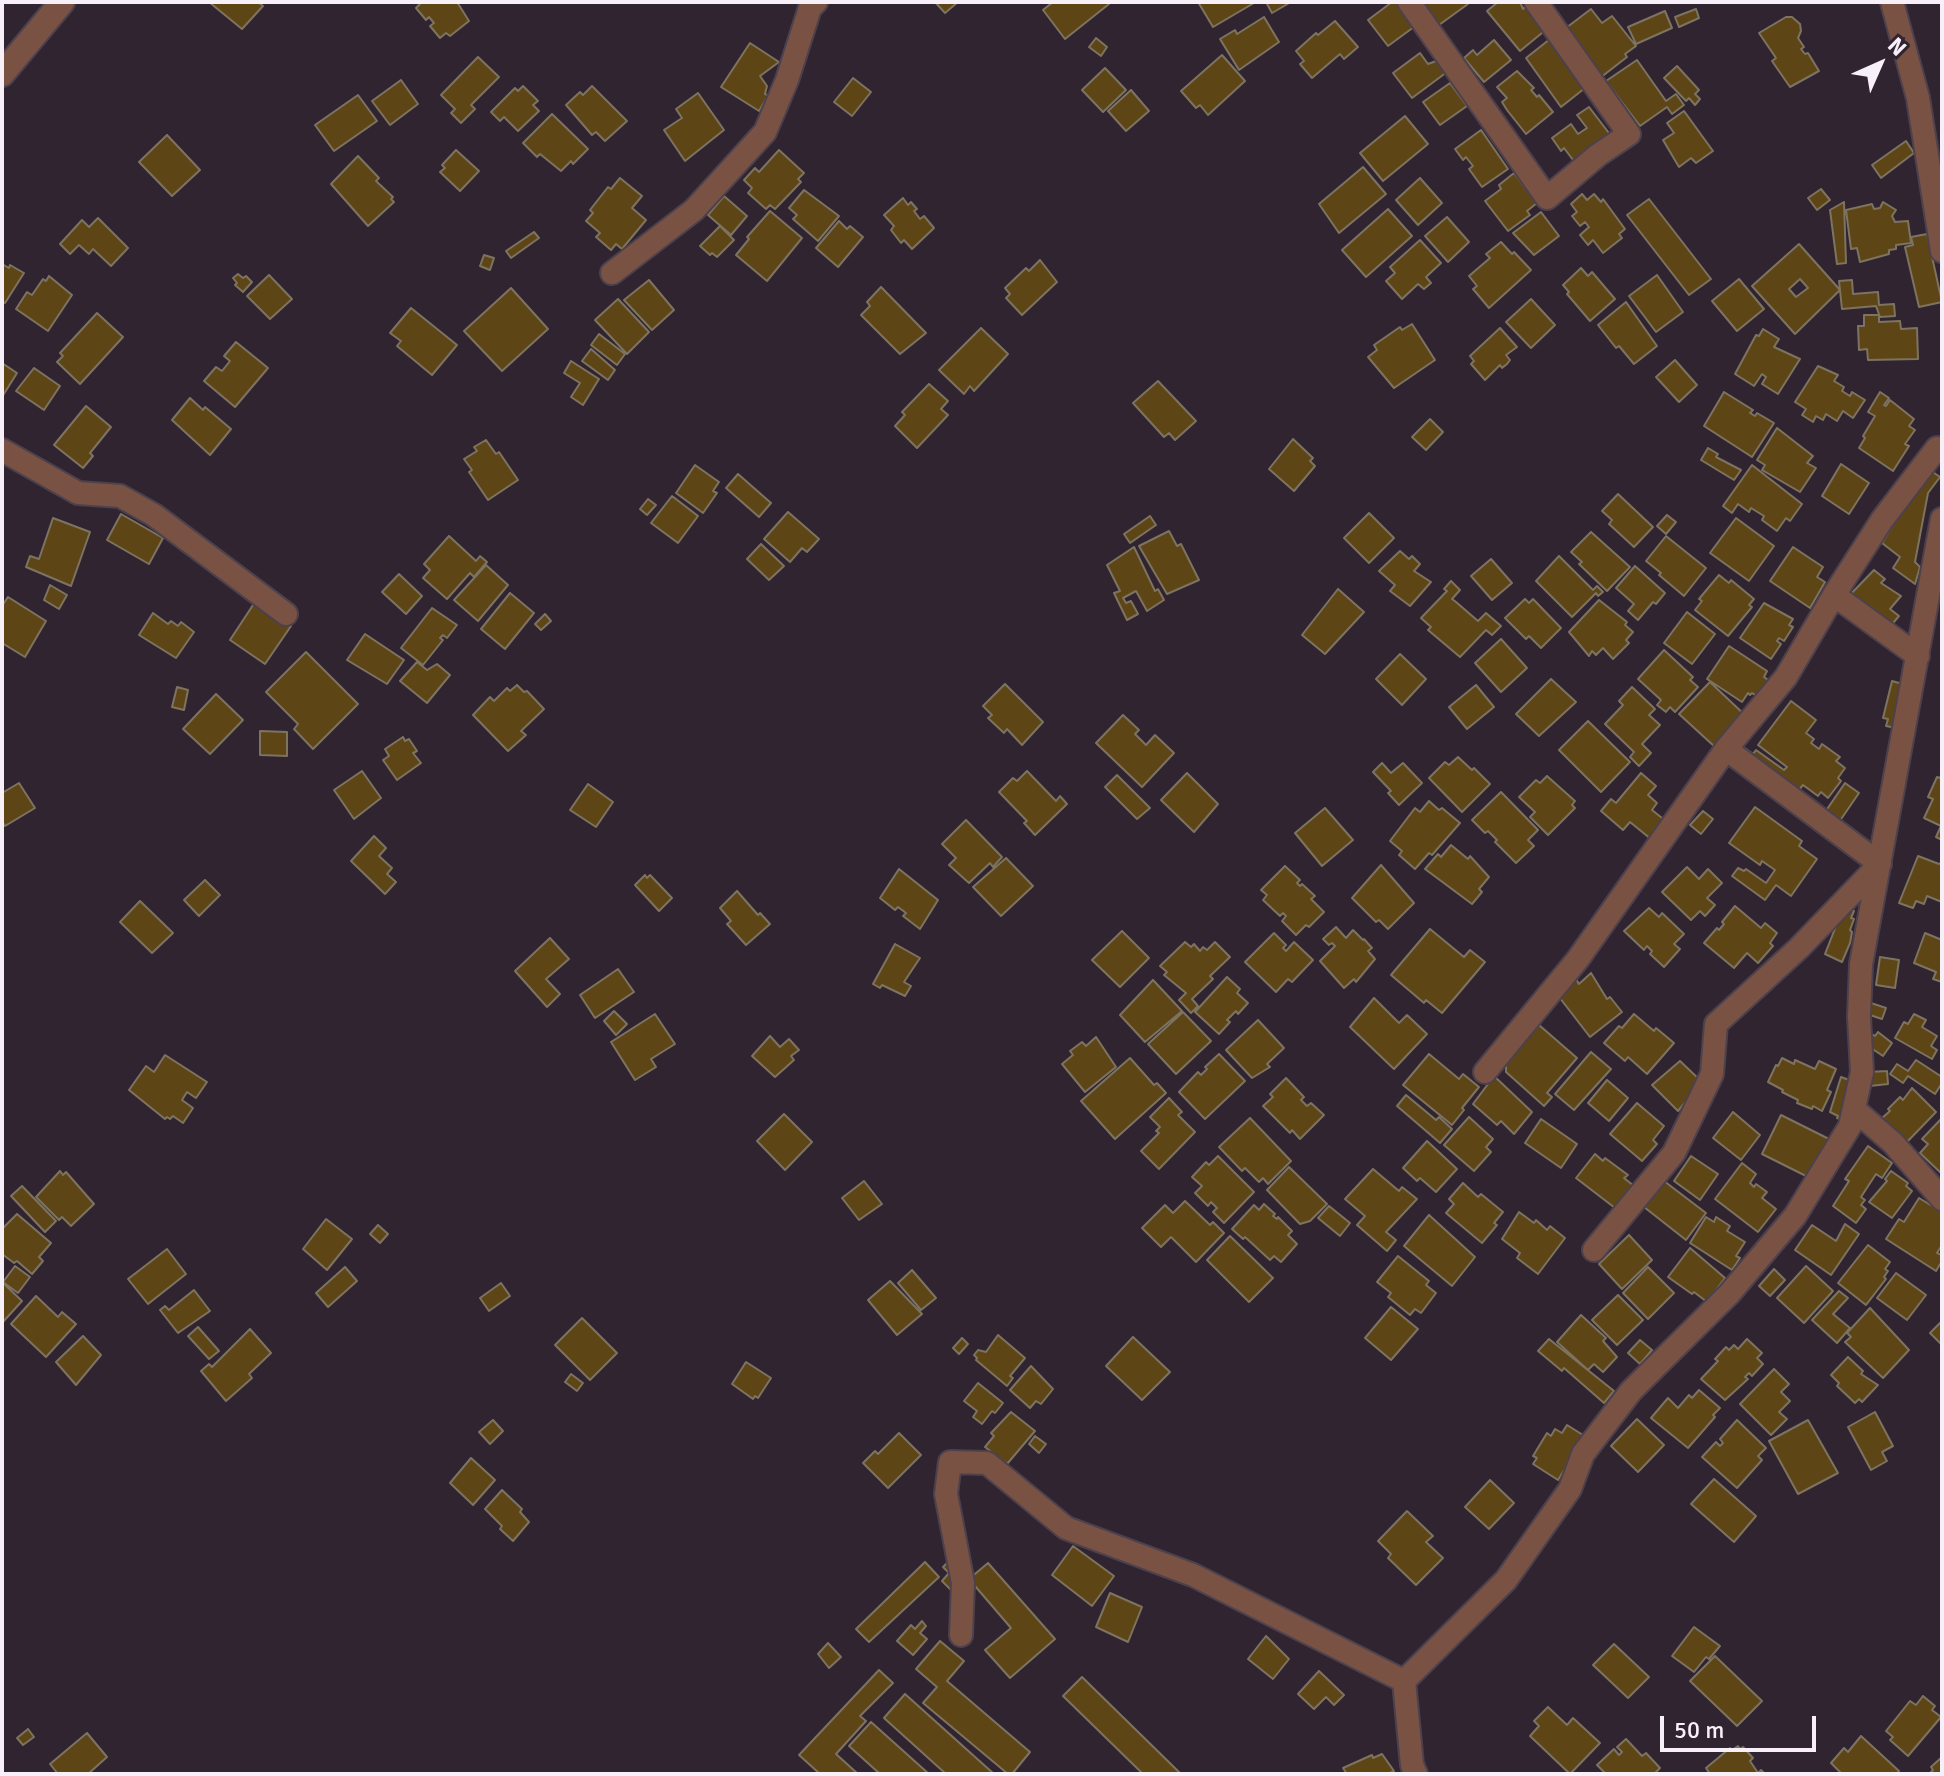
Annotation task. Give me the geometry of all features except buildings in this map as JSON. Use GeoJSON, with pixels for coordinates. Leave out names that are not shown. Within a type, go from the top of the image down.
{"type":"FeatureCollection","features":[{"type":"Feature","properties":{"kind":"street"},"geometry":{"type":"LineString","coordinates":[[2,74],[62,2]]}},
{"type":"Feature","properties":{"kind":"street"},"geometry":{"type":"LineString","coordinates":[[612,273],[694,210],[765,132],[787,80],[810,8],[816,2]]}},
{"type":"Feature","properties":{"kind":"street"},"geometry":{"type":"LineString","coordinates":[[1409,2],[1547,198],[1598,155],[1629,134],[1536,2]]}},
{"type":"Feature","properties":{"kind":"street"},"geometry":{"type":"LineString","coordinates":[[1892,2],[1918,98],[1942,251]]}},
{"type":"Feature","properties":{"kind":"street"},"geometry":{"type":"LineString","coordinates":[[1485,1072],[1578,959],[1726,749],[1786,677],[1882,520],[1937,448],[1942,450]]}},
{"type":"Feature","properties":{"kind":"street"},"geometry":{"type":"LineString","coordinates":[[2,450],[78,493],[120,496],[154,515],[286,614]]}},
{"type":"Feature","properties":{"kind":"street"},"geometry":{"type":"LineString","coordinates":[[1404,1681],[1506,1580],[1570,1489],[1583,1454],[1631,1391],[1729,1294],[1795,1216],[1850,1126],[1862,1072],[1859,1017],[1861,964],[1942,519]]}},
{"type":"Feature","properties":{"kind":"street"},"geometry":{"type":"LineString","coordinates":[[1834,595],[1918,656]]}},
{"type":"Feature","properties":{"kind":"street"},"geometry":{"type":"LineString","coordinates":[[1726,749],[1880,864]]}},
{"type":"Feature","properties":{"kind":"street"},"geometry":{"type":"LineString","coordinates":[[1594,1250],[1674,1153],[1712,1074],[1716,1024],[1799,948],[1880,864]]}},
{"type":"Feature","properties":{"kind":"street"},"geometry":{"type":"LineString","coordinates":[[1854,1109],[1893,1143],[1942,1199]]}},
{"type":"Feature","properties":{"kind":"street"},"geometry":{"type":"LineString","coordinates":[[961,1635],[963,1583],[946,1494],[950,1462],[987,1463],[1066,1528],[1193,1575],[1404,1681]]}},
{"type":"Feature","properties":{"kind":"street"},"geometry":{"type":"LineString","coordinates":[[1404,1681],[1412,1765],[1416,1774]]}}]}
